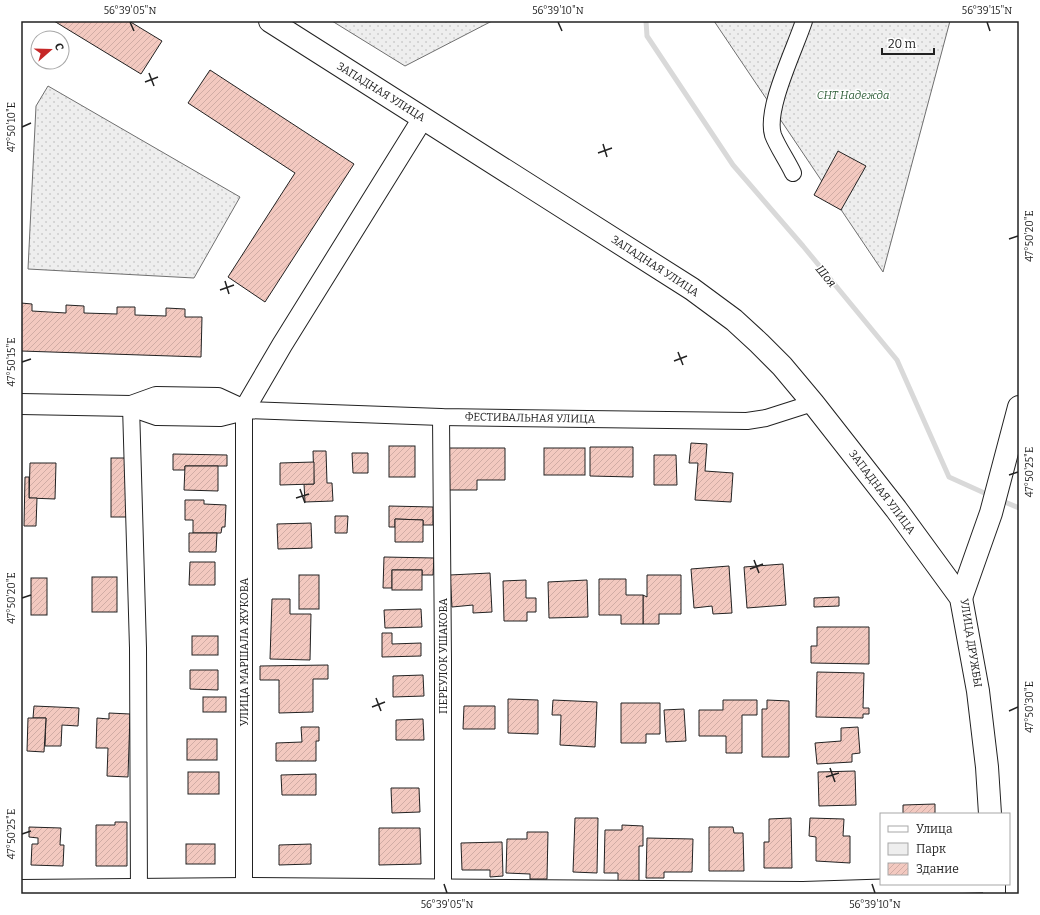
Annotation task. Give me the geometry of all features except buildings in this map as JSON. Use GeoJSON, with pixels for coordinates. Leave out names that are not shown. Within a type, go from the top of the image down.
{"type":"FeatureCollection","features":[{"type":"Feature","properties":{"kind":"main road","name":"ЗАПАДНАЯ УЛИЦА"},"geometry":{"type":"LineString","coordinates":[[270,21],[692,289],[734,320],[782,366],[813,403],[896,509],[961,598]]}},
{"type":"Feature","properties":{"kind":"main road","name":"УЛИЦА ДРУЖБЫ"},"geometry":{"type":"LineString","coordinates":[[990,813],[987,767],[978,691],[961,598],[991,513],[1019,407]]}},
{"type":"Feature","properties":{"kind":"street"},"geometry":{"type":"LineString","coordinates":[[794,173],[773,135],[772,118],[776,98],[804,21]]}},
{"type":"Feature","properties":{"kind":"street"},"geometry":{"type":"LineString","coordinates":[[244,410],[282,345],[423,118]]}},
{"type":"Feature","properties":{"kind":"street","name":"ФЕСТИВАЛЬНАЯ УЛИЦА"},"geometry":{"type":"LineString","coordinates":[[21,404],[131,406],[156,397],[218,398],[244,410],[441,417],[747,421],[766,418],[813,403]]}},
{"type":"Feature","properties":{"kind":"street"},"geometry":{"type":"LineString","coordinates":[[131,406],[138,648],[139,891]]}},
{"type":"Feature","properties":{"kind":"street","name":"УЛИЦА МАРШАЛА ЖУКОВА"},"geometry":{"type":"LineString","coordinates":[[244,410],[244,890]]}},
{"type":"Feature","properties":{"kind":"street","name":"ПЕРЕУЛОК УШАКОВА"},"geometry":{"type":"LineString","coordinates":[[441,417],[443,891]]}},
{"type":"Feature","properties":{"kind":"street"},"geometry":{"type":"LineString","coordinates":[[21,888],[139,891],[803,892],[970,885]]}},
{"type":"Feature","properties":{"kind":"green space"},"geometry":{"type":"Polygon","coordinates":[[[332,21],[492,21],[405,66],[332,21]]]}},
{"type":"Feature","properties":{"kind":"green space","name":"СНТ Надежда"},"geometry":{"type":"Polygon","coordinates":[[[714,21],[950,21],[883,272],[714,21]]]}},
{"type":"Feature","properties":{"kind":"green space"},"geometry":{"type":"Polygon","coordinates":[[[48,86],[240,197],[194,278],[28,269],[36,106],[48,86]]]}},
{"type":"Feature","properties":{"kind":"waterway","name":"Шоя"},"geometry":{"type":"LineString","coordinates":[[646,21],[647,36],[733,165],[803,246],[897,360],[949,477],[991,496]]}},
{"type":"Feature","properties":{"kind":"waterway","name":"Шоя"},"geometry":{"type":"LineString","coordinates":[[1000,500],[1019,508]]}}]}
